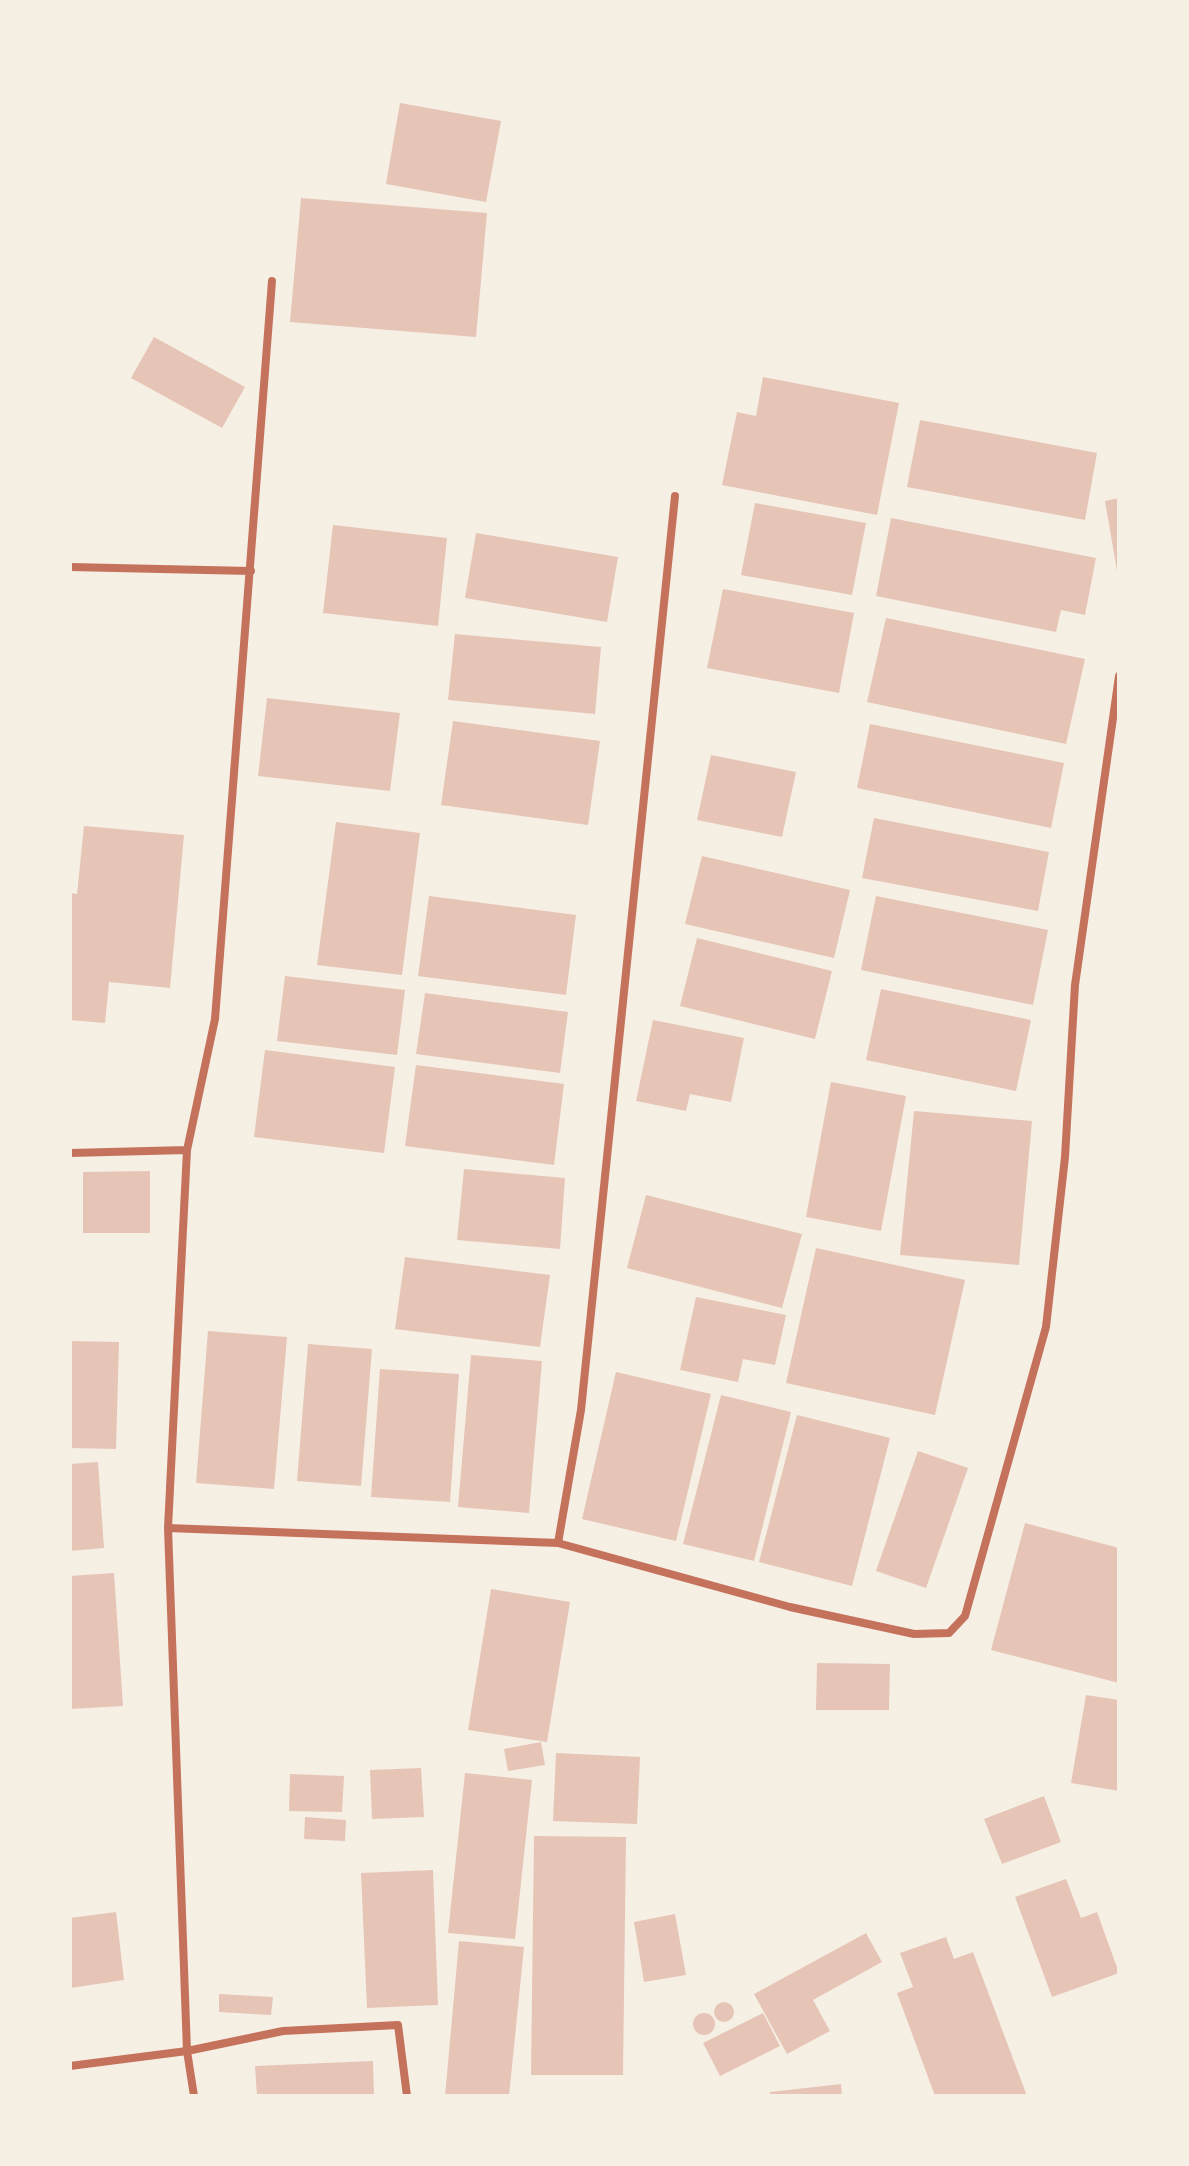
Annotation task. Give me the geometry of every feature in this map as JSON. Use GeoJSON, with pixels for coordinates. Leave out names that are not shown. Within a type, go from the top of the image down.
{"type":"FeatureCollection","features":[{"type":"Feature","properties":{"kind":"street"},"geometry":{"type":"LineString","coordinates":[[194,2096],[187,2051],[168,1528],[187,1150],[215,1019],[272,281]]}},
{"type":"Feature","properties":{"kind":"street"},"geometry":{"type":"LineString","coordinates":[[558,1543],[581,1410],[675,496]]}},
{"type":"Feature","properties":{"kind":"street"},"geometry":{"type":"LineString","coordinates":[[70,567],[251,571]]}},
{"type":"Feature","properties":{"kind":"street"},"geometry":{"type":"LineString","coordinates":[[168,1528],[558,1543],[790,1607],[914,1634],[949,1633],[965,1616],[1046,1327],[1065,1157],[1075,985],[1119,676]]}},
{"type":"Feature","properties":{"kind":"street"},"geometry":{"type":"LineString","coordinates":[[70,1153],[187,1150]]}},
{"type":"Feature","properties":{"kind":"street"},"geometry":{"type":"LineString","coordinates":[[70,2066],[187,2051],[283,2031],[398,2025],[407,2096]]}},
{"type":"Feature","properties":{"kind":"building"},"geometry":{"type":"Polygon","coordinates":[[[400,103],[501,121],[486,202],[386,184],[400,103]]]}},
{"type":"Feature","properties":{"kind":"building"},"geometry":{"type":"Polygon","coordinates":[[[301,198],[487,213],[476,337],[290,322],[301,198]]]}},
{"type":"Feature","properties":{"kind":"building"},"geometry":{"type":"Polygon","coordinates":[[[154,337],[245,387],[222,428],[131,378],[154,337]]]}},
{"type":"Feature","properties":{"kind":"building"},"geometry":{"type":"Polygon","coordinates":[[[763,377],[899,403],[877,515],[722,485],[737,412],[756,416],[763,377]]]}},
{"type":"Feature","properties":{"kind":"building"},"geometry":{"type":"Polygon","coordinates":[[[920,420],[1097,453],[1085,520],[907,487],[920,420]]]}},
{"type":"Feature","properties":{"kind":"building"},"geometry":{"type":"Polygon","coordinates":[[[1119,498],[1119,571],[1117,571],[1105,501],[1119,498]]]}},
{"type":"Feature","properties":{"kind":"building"},"geometry":{"type":"Polygon","coordinates":[[[755,503],[866,523],[852,595],[741,575],[755,503]]]}},
{"type":"Feature","properties":{"kind":"building"},"geometry":{"type":"Polygon","coordinates":[[[891,518],[1096,558],[1085,615],[1061,610],[1056,632],[876,596],[891,518]]]}},
{"type":"Feature","properties":{"kind":"building"},"geometry":{"type":"Polygon","coordinates":[[[333,525],[447,538],[438,626],[323,613],[333,525]]]}},
{"type":"Feature","properties":{"kind":"building"},"geometry":{"type":"Polygon","coordinates":[[[476,533],[618,557],[607,622],[465,598],[476,533]]]}},
{"type":"Feature","properties":{"kind":"building"},"geometry":{"type":"Polygon","coordinates":[[[723,589],[854,613],[839,693],[707,668],[723,589]]]}},
{"type":"Feature","properties":{"kind":"building"},"geometry":{"type":"Polygon","coordinates":[[[886,618],[1085,659],[1066,744],[867,702],[886,618]]]}},
{"type":"Feature","properties":{"kind":"building"},"geometry":{"type":"Polygon","coordinates":[[[455,634],[601,647],[595,714],[448,700],[455,634]]]}},
{"type":"Feature","properties":{"kind":"building"},"geometry":{"type":"Polygon","coordinates":[[[267,698],[400,713],[390,791],[258,776],[267,698]]]}},
{"type":"Feature","properties":{"kind":"building"},"geometry":{"type":"Polygon","coordinates":[[[453,721],[600,741],[588,825],[441,805],[453,721]]]}},
{"type":"Feature","properties":{"kind":"building"},"geometry":{"type":"Polygon","coordinates":[[[870,724],[1064,763],[1051,828],[857,788],[870,724]]]}},
{"type":"Feature","properties":{"kind":"building"},"geometry":{"type":"Polygon","coordinates":[[[711,755],[796,772],[782,837],[697,820],[711,755]]]}},
{"type":"Feature","properties":{"kind":"building"},"geometry":{"type":"Polygon","coordinates":[[[874,818],[1049,852],[1038,911],[862,878],[874,818]]]}},
{"type":"Feature","properties":{"kind":"building"},"geometry":{"type":"Polygon","coordinates":[[[336,822],[420,833],[402,975],[317,965],[336,822]]]}},
{"type":"Feature","properties":{"kind":"building"},"geometry":{"type":"Polygon","coordinates":[[[84,826],[184,835],[170,988],[109,982],[105,1023],[70,1020],[70,893],[77,894],[84,826]]]}},
{"type":"Feature","properties":{"kind":"building"},"geometry":{"type":"Polygon","coordinates":[[[702,856],[850,890],[834,958],[685,924],[702,856]]]}},
{"type":"Feature","properties":{"kind":"building"},"geometry":{"type":"Polygon","coordinates":[[[429,896],[576,915],[566,995],[418,976],[429,896]]]}},
{"type":"Feature","properties":{"kind":"building"},"geometry":{"type":"Polygon","coordinates":[[[876,896],[1048,930],[1033,1005],[861,970],[876,896]]]}},
{"type":"Feature","properties":{"kind":"building"},"geometry":{"type":"Polygon","coordinates":[[[697,938],[832,971],[815,1039],[680,1006],[697,938]]]}},
{"type":"Feature","properties":{"kind":"building"},"geometry":{"type":"Polygon","coordinates":[[[285,976],[405,990],[397,1055],[277,1041],[285,976]]]}},
{"type":"Feature","properties":{"kind":"building"},"geometry":{"type":"Polygon","coordinates":[[[881,989],[1031,1020],[1016,1091],[866,1060],[881,989]]]}},
{"type":"Feature","properties":{"kind":"building"},"geometry":{"type":"Polygon","coordinates":[[[425,993],[568,1012],[560,1073],[416,1054],[425,993]]]}},
{"type":"Feature","properties":{"kind":"building"},"geometry":{"type":"Polygon","coordinates":[[[653,1020],[744,1038],[731,1102],[690,1094],[686,1111],[636,1101],[653,1020]]]}},
{"type":"Feature","properties":{"kind":"building"},"geometry":{"type":"Polygon","coordinates":[[[265,1050],[395,1067],[384,1153],[254,1137],[265,1050]]]}},
{"type":"Feature","properties":{"kind":"building"},"geometry":{"type":"Polygon","coordinates":[[[416,1065],[564,1084],[554,1165],[405,1146],[416,1065]]]}},
{"type":"Feature","properties":{"kind":"building"},"geometry":{"type":"Polygon","coordinates":[[[831,1082],[906,1096],[881,1231],[806,1217],[831,1082]]]}},
{"type":"Feature","properties":{"kind":"building"},"geometry":{"type":"Polygon","coordinates":[[[914,1111],[1032,1121],[1019,1265],[900,1255],[914,1111]]]}},
{"type":"Feature","properties":{"kind":"building"},"geometry":{"type":"Polygon","coordinates":[[[464,1169],[565,1178],[560,1249],[457,1240],[464,1169]]]}},
{"type":"Feature","properties":{"kind":"building"},"geometry":{"type":"Polygon","coordinates":[[[150,1171],[150,1233],[83,1233],[83,1172],[150,1171]]]}},
{"type":"Feature","properties":{"kind":"building"},"geometry":{"type":"Polygon","coordinates":[[[646,1195],[802,1234],[782,1308],[627,1268],[646,1195]]]}},
{"type":"Feature","properties":{"kind":"building"},"geometry":{"type":"Polygon","coordinates":[[[816,1248],[965,1280],[935,1415],[786,1383],[816,1248]]]}},
{"type":"Feature","properties":{"kind":"building"},"geometry":{"type":"Polygon","coordinates":[[[405,1257],[550,1275],[540,1347],[395,1329],[405,1257]]]}},
{"type":"Feature","properties":{"kind":"building"},"geometry":{"type":"Polygon","coordinates":[[[696,1297],[786,1315],[775,1365],[743,1359],[738,1382],[680,1370],[696,1297]]]}},
{"type":"Feature","properties":{"kind":"building"},"geometry":{"type":"Polygon","coordinates":[[[208,1331],[287,1337],[274,1489],[196,1483],[208,1331]]]}},
{"type":"Feature","properties":{"kind":"building"},"geometry":{"type":"Polygon","coordinates":[[[70,1341],[119,1342],[116,1449],[70,1448],[70,1341]]]}},
{"type":"Feature","properties":{"kind":"building"},"geometry":{"type":"Polygon","coordinates":[[[308,1344],[372,1349],[361,1486],[297,1481],[308,1344]]]}},
{"type":"Feature","properties":{"kind":"building"},"geometry":{"type":"Polygon","coordinates":[[[471,1355],[542,1361],[529,1513],[458,1507],[471,1355]]]}},
{"type":"Feature","properties":{"kind":"building"},"geometry":{"type":"Polygon","coordinates":[[[380,1369],[459,1374],[450,1502],[371,1497],[380,1369]]]}},
{"type":"Feature","properties":{"kind":"building"},"geometry":{"type":"Polygon","coordinates":[[[616,1372],[711,1394],[676,1541],[582,1519],[616,1372]]]}},
{"type":"Feature","properties":{"kind":"building"},"geometry":{"type":"Polygon","coordinates":[[[721,1395],[791,1412],[754,1561],[683,1544],[721,1395]]]}},
{"type":"Feature","properties":{"kind":"building"},"geometry":{"type":"Polygon","coordinates":[[[797,1415],[890,1438],[852,1586],[759,1562],[797,1415]]]}},
{"type":"Feature","properties":{"kind":"building"},"geometry":{"type":"Polygon","coordinates":[[[918,1451],[968,1468],[926,1588],[876,1571],[918,1451]]]}},
{"type":"Feature","properties":{"kind":"building"},"geometry":{"type":"Polygon","coordinates":[[[98,1462],[104,1548],[70,1551],[70,1464],[98,1462]]]}},
{"type":"Feature","properties":{"kind":"building"},"geometry":{"type":"Polygon","coordinates":[[[1025,1523],[1119,1548],[1119,1683],[991,1650],[1025,1523]]]}},
{"type":"Feature","properties":{"kind":"building"},"geometry":{"type":"Polygon","coordinates":[[[114,1573],[123,1706],[70,1709],[70,1576],[114,1573]]]}},
{"type":"Feature","properties":{"kind":"building"},"geometry":{"type":"Polygon","coordinates":[[[491,1589],[570,1602],[547,1742],[468,1730],[491,1589]]]}},
{"type":"Feature","properties":{"kind":"building"},"geometry":{"type":"Polygon","coordinates":[[[817,1663],[890,1664],[889,1710],[816,1710],[817,1663]]]}},
{"type":"Feature","properties":{"kind":"building"},"geometry":{"type":"Polygon","coordinates":[[[1086,1695],[1119,1700],[1119,1791],[1071,1783],[1086,1695]]]}},
{"type":"Feature","properties":{"kind":"building"},"geometry":{"type":"Polygon","coordinates":[[[541,1742],[545,1765],[508,1771],[504,1749],[541,1742]]]}},
{"type":"Feature","properties":{"kind":"building"},"geometry":{"type":"Polygon","coordinates":[[[556,1753],[640,1757],[637,1824],[553,1821],[556,1753]]]}},
{"type":"Feature","properties":{"kind":"building"},"geometry":{"type":"Polygon","coordinates":[[[421,1768],[424,1817],[372,1819],[370,1770],[421,1768]]]}},
{"type":"Feature","properties":{"kind":"building"},"geometry":{"type":"Polygon","coordinates":[[[465,1773],[532,1780],[515,1939],[448,1933],[465,1773]]]}},
{"type":"Feature","properties":{"kind":"building"},"geometry":{"type":"Polygon","coordinates":[[[290,1774],[344,1776],[342,1812],[289,1811],[290,1774]]]}},
{"type":"Feature","properties":{"kind":"building"},"geometry":{"type":"Polygon","coordinates":[[[1044,1796],[1061,1842],[1002,1864],[984,1819],[1044,1796]]]}},
{"type":"Feature","properties":{"kind":"building"},"geometry":{"type":"Polygon","coordinates":[[[305,1817],[346,1820],[345,1841],[304,1839],[305,1817]]]}},
{"type":"Feature","properties":{"kind":"building"},"geometry":{"type":"Polygon","coordinates":[[[534,1836],[626,1837],[623,2075],[531,2075],[534,1836]]]}},
{"type":"Feature","properties":{"kind":"building"},"geometry":{"type":"Polygon","coordinates":[[[433,1870],[438,2005],[367,2008],[361,1873],[433,1870]]]}},
{"type":"Feature","properties":{"kind":"building"},"geometry":{"type":"Polygon","coordinates":[[[1066,1879],[1081,1918],[1097,1912],[1119,1973],[1052,1997],[1015,1897],[1066,1879]]]}},
{"type":"Feature","properties":{"kind":"building"},"geometry":{"type":"Polygon","coordinates":[[[116,1912],[124,1980],[70,1988],[70,1918],[116,1912]]]}},
{"type":"Feature","properties":{"kind":"building"},"geometry":{"type":"Polygon","coordinates":[[[675,1914],[686,1975],[644,1982],[634,1922],[675,1914]]]}},
{"type":"Feature","properties":{"kind":"building"},"geometry":{"type":"Polygon","coordinates":[[[866,1933],[882,1962],[813,2000],[830,2031],[787,2054],[754,1994],[866,1933]]]}},
{"type":"Feature","properties":{"kind":"building"},"geometry":{"type":"Polygon","coordinates":[[[946,1937],[954,1959],[973,1952],[1027,2096],[935,2096],[897,1993],[913,1987],[900,1953],[946,1937]]]}},
{"type":"Feature","properties":{"kind":"building"},"geometry":{"type":"Polygon","coordinates":[[[459,1941],[524,1947],[509,2096],[445,2096],[459,1941]]]}},
{"type":"Feature","properties":{"kind":"building"},"geometry":{"type":"Polygon","coordinates":[[[219,1994],[273,1997],[271,2015],[219,2012],[219,1994]]]}},
{"type":"Feature","properties":{"kind":"building"},"geometry":{"type":"Polygon","coordinates":[[[724,2002],[731,2005],[734,2012],[731,2019],[724,2022],[717,2019],[714,2012],[717,2005],[724,2002]]]}},
{"type":"Feature","properties":{"kind":"building"},"geometry":{"type":"Polygon","coordinates":[[[704,2013],[712,2016],[715,2024],[712,2032],[704,2035],[696,2032],[693,2024],[696,2016],[704,2013]]]}},
{"type":"Feature","properties":{"kind":"building"},"geometry":{"type":"Polygon","coordinates":[[[763,2013],[780,2046],[720,2076],[703,2043],[763,2013]]]}},
{"type":"Feature","properties":{"kind":"building"},"geometry":{"type":"Polygon","coordinates":[[[373,2061],[374,2096],[257,2096],[255,2066],[373,2061]]]}},
{"type":"Feature","properties":{"kind":"building"},"geometry":{"type":"Polygon","coordinates":[[[841,2084],[842,2096],[770,2096],[770,2092],[841,2084]]]}}]}
